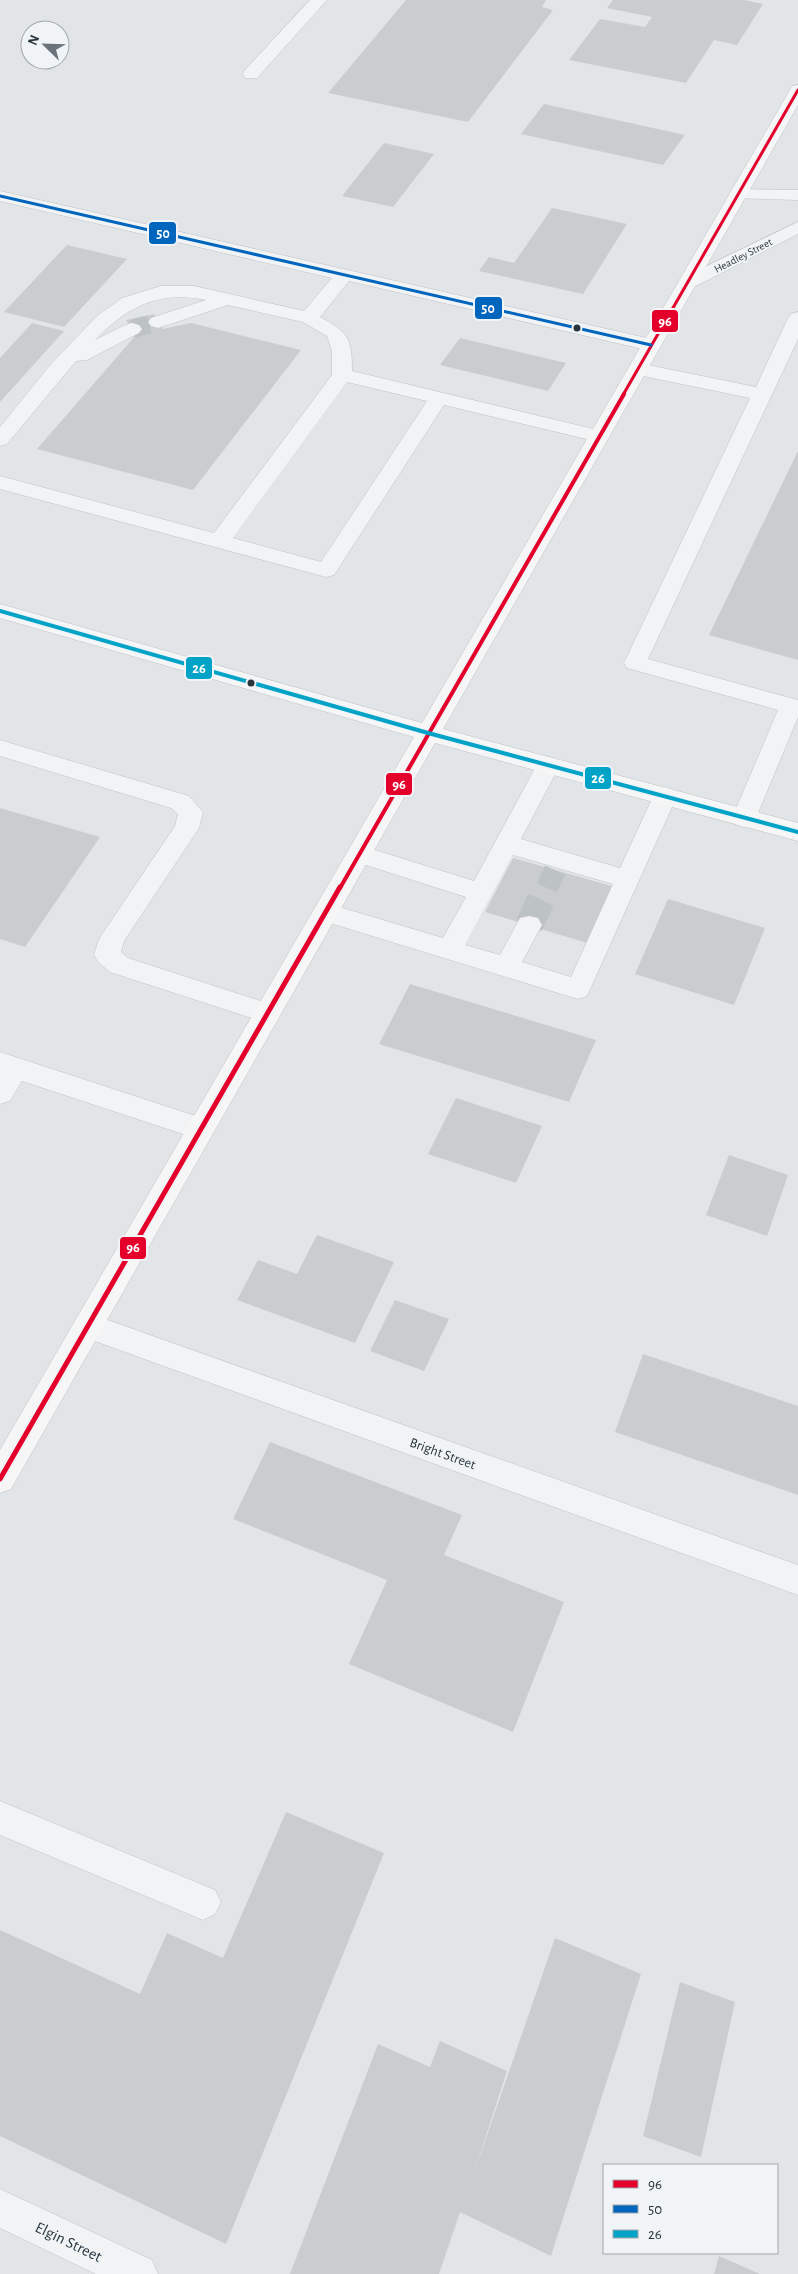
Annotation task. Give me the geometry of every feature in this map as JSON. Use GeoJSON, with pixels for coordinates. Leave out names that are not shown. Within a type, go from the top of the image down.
{"type":"FeatureCollection","features":[{"type":"Feature","properties":{"kind":"main road"},"geometry":{"type":"LineString","coordinates":[[0,1479],[798,90]]}},
{"type":"Feature","properties":{"kind":"main road"},"geometry":{"type":"LineString","coordinates":[[0,611],[428,733],[798,832]]}},
{"type":"Feature","properties":{"kind":"street"},"geometry":{"type":"LineString","coordinates":[[251,74],[319,0]]}},
{"type":"Feature","properties":{"kind":"street"},"geometry":{"type":"LineString","coordinates":[[738,194],[798,195]]}},
{"type":"Feature","properties":{"kind":"street"},"geometry":{"type":"LineString","coordinates":[[0,196],[651,345]]}},
{"type":"Feature","properties":{"kind":"street","name":"Headley Street"},"geometry":{"type":"LineString","coordinates":[[687,283],[798,227]]}},
{"type":"Feature","properties":{"kind":"street"},"geometry":{"type":"LineString","coordinates":[[308,318],[344,274]]}},
{"type":"Feature","properties":{"kind":"street"},"geometry":{"type":"LineString","coordinates":[[0,440],[58,368],[104,320],[129,302],[161,292],[194,292],[308,318],[336,333],[342,351],[342,375],[219,542]]}},
{"type":"Feature","properties":{"kind":"street"},"geometry":{"type":"LineString","coordinates":[[158,322],[230,299]]}},
{"type":"Feature","properties":{"kind":"street"},"geometry":{"type":"LineString","coordinates":[[744,818],[795,707],[635,663],[798,318]]}},
{"type":"Feature","properties":{"kind":"street"},"geometry":{"type":"LineString","coordinates":[[58,368],[132,329]]}},
{"type":"Feature","properties":{"kind":"street"},"geometry":{"type":"LineString","coordinates":[[638,368],[762,394]]}},
{"type":"Feature","properties":{"kind":"street"},"geometry":{"type":"LineString","coordinates":[[342,375],[599,436]]}},
{"type":"Feature","properties":{"kind":"street"},"geometry":{"type":"LineString","coordinates":[[0,482],[326,570],[439,398]]}},
{"type":"Feature","properties":{"kind":"street"},"geometry":{"type":"LineString","coordinates":[[0,748],[180,802],[191,812],[187,828],[112,939],[107,955],[119,965],[267,1013]]}},
{"type":"Feature","properties":{"kind":"street"},"geometry":{"type":"LineString","coordinates":[[450,950],[548,765]]}},
{"type":"Feature","properties":{"kind":"street"},"geometry":{"type":"LineString","coordinates":[[326,912],[578,989],[665,796]]}},
{"type":"Feature","properties":{"kind":"street"},"geometry":{"type":"LineString","coordinates":[[506,844],[558,865],[626,879]]}},
{"type":"Feature","properties":{"kind":"street"},"geometry":{"type":"LineString","coordinates":[[359,854],[480,892]]}},
{"type":"Feature","properties":{"kind":"street"},"geometry":{"type":"LineString","coordinates":[[507,967],[529,925]]}},
{"type":"Feature","properties":{"kind":"street"},"geometry":{"type":"LineString","coordinates":[[0,1093],[8,1065],[200,1129]]}},
{"type":"Feature","properties":{"kind":"street","name":"Bright Street"},"geometry":{"type":"LineString","coordinates":[[88,1326],[798,1580]]}},
{"type":"Feature","properties":{"kind":"street"},"geometry":{"type":"LineString","coordinates":[[0,1818],[203,1902]]}},
{"type":"Feature","properties":{"kind":"street","name":"Elgin Street"},"geometry":{"type":"LineString","coordinates":[[0,2208],[138,2274]]}},
{"type":"Feature","properties":{"kind":"building"},"geometry":{"type":"Polygon","coordinates":[[[406,0],[546,0],[542,7],[553,10],[468,122],[328,93],[406,0]]]}},
{"type":"Feature","properties":{"kind":"building"},"geometry":{"type":"Polygon","coordinates":[[[613,0],[744,0],[763,4],[737,45],[714,40],[686,83],[569,60],[600,19],[645,27],[652,17],[607,8],[613,0]]]}},
{"type":"Feature","properties":{"kind":"building"},"geometry":{"type":"Polygon","coordinates":[[[544,104],[685,135],[663,165],[521,134],[544,104]]]}},
{"type":"Feature","properties":{"kind":"building"},"geometry":{"type":"Polygon","coordinates":[[[384,143],[434,154],[393,207],[342,196],[384,143]]]}},
{"type":"Feature","properties":{"kind":"building"},"geometry":{"type":"Polygon","coordinates":[[[552,208],[627,224],[583,294],[479,271],[489,257],[514,263],[552,208]]]}},
{"type":"Feature","properties":{"kind":"building"},"geometry":{"type":"Polygon","coordinates":[[[67,245],[127,259],[64,327],[4,312],[67,245]]]}},
{"type":"Feature","properties":{"kind":"building"},"geometry":{"type":"Polygon","coordinates":[[[154,314],[163,329],[191,323],[301,350],[193,490],[37,449],[136,335],[126,320],[154,314]]]}},
{"type":"Feature","properties":{"kind":"building"},"geometry":{"type":"Polygon","coordinates":[[[32,323],[64,331],[0,402],[0,358],[32,323]]]}},
{"type":"Feature","properties":{"kind":"building"},"geometry":{"type":"Polygon","coordinates":[[[460,338],[566,363],[548,391],[440,365],[460,338]]]}},
{"type":"Feature","properties":{"kind":"building"},"geometry":{"type":"Polygon","coordinates":[[[798,451],[798,660],[709,635],[798,451]]]}},
{"type":"Feature","properties":{"kind":"building"},"geometry":{"type":"Polygon","coordinates":[[[0,808],[100,837],[25,947],[0,939],[0,808]]]}},
{"type":"Feature","properties":{"kind":"building"},"geometry":{"type":"Polygon","coordinates":[[[513,858],[615,887],[587,943],[485,912],[513,858]]]}},
{"type":"Feature","properties":{"kind":"building"},"geometry":{"type":"Polygon","coordinates":[[[668,899],[765,928],[734,1005],[635,974],[668,899]]]}},
{"type":"Feature","properties":{"kind":"building"},"geometry":{"type":"Polygon","coordinates":[[[410,984],[596,1040],[569,1102],[379,1044],[410,984]]]}},
{"type":"Feature","properties":{"kind":"building"},"geometry":{"type":"Polygon","coordinates":[[[456,1098],[542,1126],[516,1183],[428,1154],[456,1098]]]}},
{"type":"Feature","properties":{"kind":"building"},"geometry":{"type":"Polygon","coordinates":[[[729,1155],[788,1175],[767,1236],[706,1215],[729,1155]]]}},
{"type":"Feature","properties":{"kind":"building"},"geometry":{"type":"Polygon","coordinates":[[[317,1235],[394,1262],[355,1343],[237,1300],[258,1260],[297,1274],[317,1235]]]}},
{"type":"Feature","properties":{"kind":"building"},"geometry":{"type":"Polygon","coordinates":[[[395,1300],[449,1319],[424,1371],[370,1351],[395,1300]]]}},
{"type":"Feature","properties":{"kind":"building"},"geometry":{"type":"Polygon","coordinates":[[[643,1354],[798,1406],[798,1495],[615,1432],[643,1354]]]}},
{"type":"Feature","properties":{"kind":"building"},"geometry":{"type":"Polygon","coordinates":[[[270,1442],[462,1515],[444,1555],[564,1602],[513,1732],[349,1664],[387,1580],[233,1519],[270,1442]]]}},
{"type":"Feature","properties":{"kind":"building"},"geometry":{"type":"Polygon","coordinates":[[[286,1812],[384,1853],[226,2244],[0,2136],[0,1930],[140,1994],[167,1933],[223,1958],[286,1812]]]}},
{"type":"Feature","properties":{"kind":"building"},"geometry":{"type":"Polygon","coordinates":[[[555,1938],[641,1974],[551,2256],[460,2212],[439,2274],[290,2274],[378,2044],[430,2067],[440,2041],[507,2071],[473,2176],[555,1938]]]}},
{"type":"Feature","properties":{"kind":"building"},"geometry":{"type":"Polygon","coordinates":[[[680,1982],[735,2002],[701,2157],[643,2136],[680,1982]]]}},
{"type":"Feature","properties":{"kind":"building"},"geometry":{"type":"Polygon","coordinates":[[[719,2256],[760,2274],[714,2274],[719,2256]]]}},
{"type":"Feature","properties":{"kind":"tunnel"},"geometry":{"type":"LineString","coordinates":[[132,329],[158,322]]}},
{"type":"Feature","properties":{"kind":"tunnel"},"geometry":{"type":"LineString","coordinates":[[547,888],[555,870]]}},
{"type":"Feature","properties":{"kind":"tunnel"},"geometry":{"type":"LineString","coordinates":[[529,925],[547,887]]}},
{"type":"Feature","properties":{"kind":"transit line","name":"96"},"geometry":{"type":"LineString","coordinates":[[0,1479],[798,90]]}},
{"type":"Feature","properties":{"kind":"transit line","name":"50"},"geometry":{"type":"LineString","coordinates":[[0,196],[651,345]]}},
{"type":"Feature","properties":{"kind":"transit line","name":"26"},"geometry":{"type":"LineString","coordinates":[[0,611],[428,733],[798,832]]}}]}
